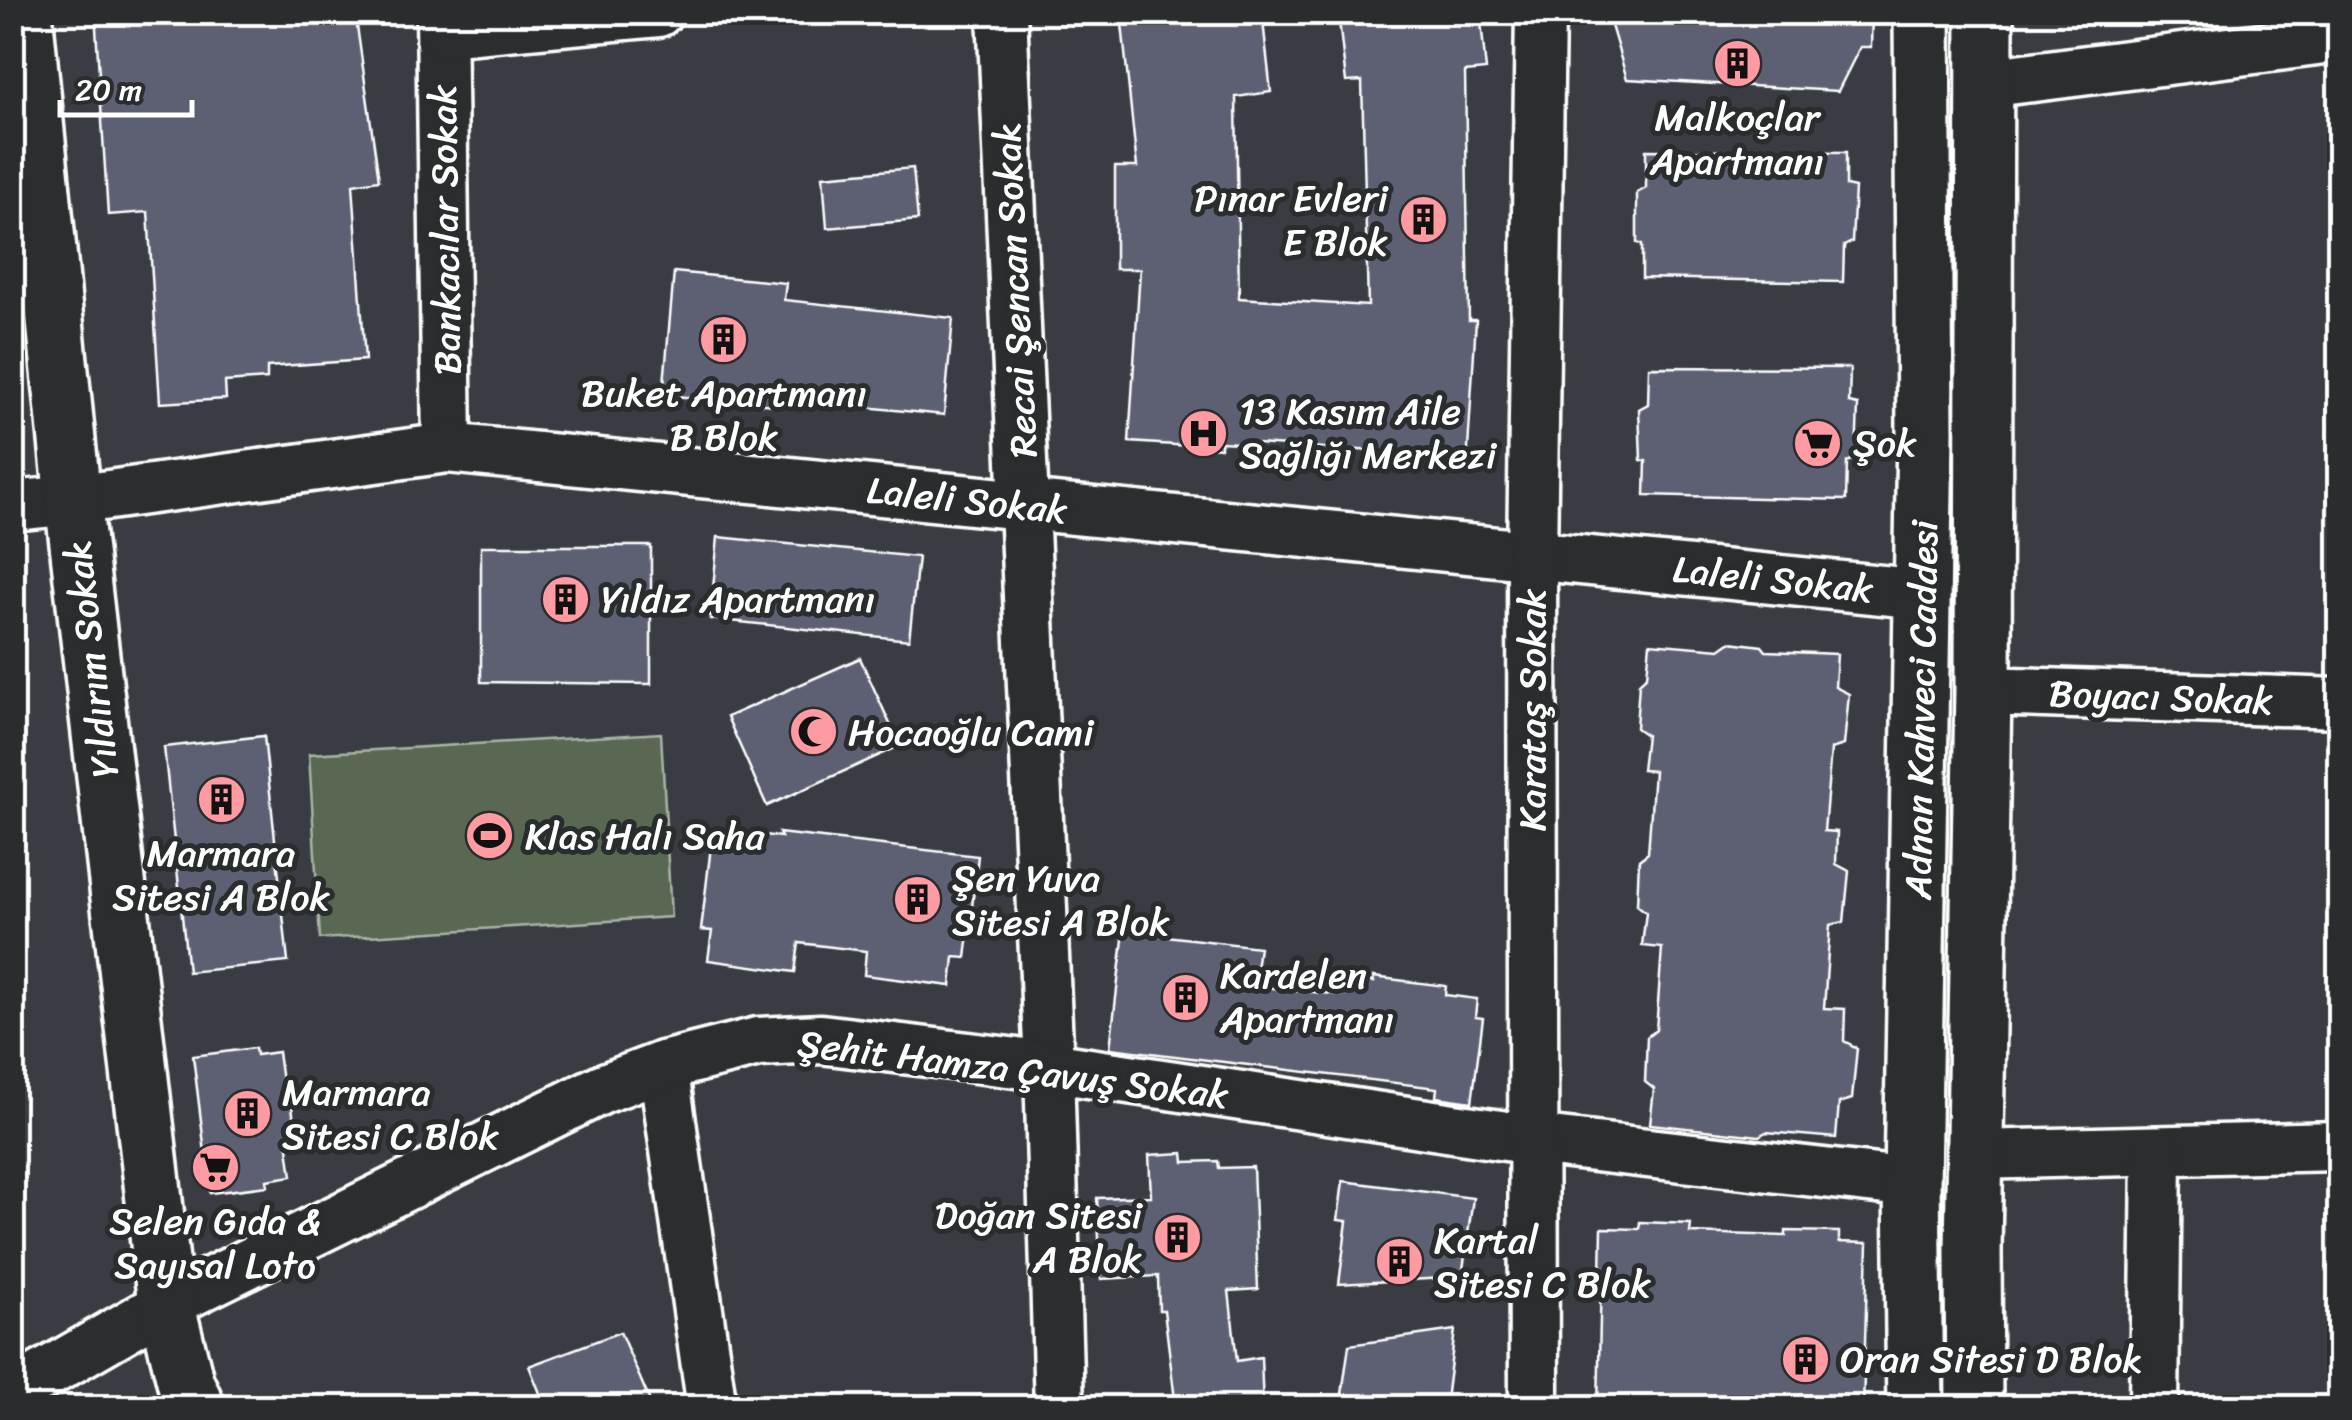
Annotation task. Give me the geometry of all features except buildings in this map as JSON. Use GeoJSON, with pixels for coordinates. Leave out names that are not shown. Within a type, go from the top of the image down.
{"type":"FeatureCollection","features":[{"type":"Feature","properties":{"kind":"main road","name":"Adnan Kahveci Caddesi"},"geometry":{"type":"LineString","coordinates":[[1914,1408],[1912,1183],[1924,594],[1922,12]]}},
{"type":"Feature","properties":{"kind":"main road","name":"Adnan Kahveci Caddesi"},"geometry":{"type":"LineString","coordinates":[[1974,1408],[1983,691],[1985,12]]}},
{"type":"Feature","properties":{"kind":"main road","name":"Yıldırım Sokak"},"geometry":{"type":"LineString","coordinates":[[22,41],[166,1304],[186,1384],[197,1408]]}},
{"type":"Feature","properties":{"kind":"street"},"geometry":{"type":"LineString","coordinates":[[442,22],[658,12]]}},
{"type":"Feature","properties":{"kind":"street","name":"Recai Şencan Sokak"},"geometry":{"type":"LineString","coordinates":[[1002,12],[1049,1067],[1058,1408]]}},
{"type":"Feature","properties":{"kind":"street","name":"Karataş Sokak"},"geometry":{"type":"LineString","coordinates":[[1534,1408],[1532,556],[1540,12]]}},
{"type":"Feature","properties":{"kind":"street","name":"Bankacılar Sokak"},"geometry":{"type":"LineString","coordinates":[[442,22],[448,448]]}},
{"type":"Feature","properties":{"kind":"street"},"geometry":{"type":"LineString","coordinates":[[1984,83],[2340,38]]}},
{"type":"Feature","properties":{"kind":"street","name":"Laleli Sokak"},"geometry":{"type":"LineString","coordinates":[[12,506],[448,448],[1924,594]]}},
{"type":"Feature","properties":{"kind":"street","name":"Boyacı Sokak"},"geometry":{"type":"LineString","coordinates":[[1983,691],[2340,703]]}},
{"type":"Feature","properties":{"kind":"street","name":"Şehit Hamza Çavuş Sokak"},"geometry":{"type":"LineString","coordinates":[[12,1392],[166,1304],[602,1089],[663,1066],[758,1042],[821,1039],[1049,1067],[1533,1140],[1912,1183]]}},
{"type":"Feature","properties":{"kind":"street"},"geometry":{"type":"LineString","coordinates":[[663,1066],[712,1408]]}},
{"type":"Feature","properties":{"kind":"street"},"geometry":{"type":"LineString","coordinates":[[1976,1155],[2340,1146]]}},
{"type":"Feature","properties":{"kind":"street"},"geometry":{"type":"LineString","coordinates":[[2154,1408],[2157,1152]]}},
{"type":"Feature","properties":{"kind":"green space","name":"Klas Halı Saha"},"geometry":{"type":"Polygon","coordinates":[[[661,733],[671,917],[320,939],[309,754],[661,733]]]}},
{"type":"Feature","properties":{"kind":"place","name":"Malkoçlar Apartmanı"},"geometry":{"type":"Point","coordinates":[1737,63]}},
{"type":"Feature","properties":{"kind":"place","name":"Pınar Evleri E Blok"},"geometry":{"type":"Point","coordinates":[1423,220]}},
{"type":"Feature","properties":{"kind":"place","name":"Buket Apartmanı B Blok"},"geometry":{"type":"Point","coordinates":[724,339]}},
{"type":"Feature","properties":{"kind":"place","name":"13 Kasım Aile Sağlığı Merkezi"},"geometry":{"type":"Point","coordinates":[1204,433]}},
{"type":"Feature","properties":{"kind":"place","name":"Şok"},"geometry":{"type":"Point","coordinates":[1818,443]}},
{"type":"Feature","properties":{"kind":"place","name":"Yıldız Apartmanı"},"geometry":{"type":"Point","coordinates":[566,599]}},
{"type":"Feature","properties":{"kind":"place","name":"Hocaoğlu Cami"},"geometry":{"type":"Point","coordinates":[813,732]}},
{"type":"Feature","properties":{"kind":"place","name":"Marmara Sitesi A Blok"},"geometry":{"type":"Point","coordinates":[221,799]}},
{"type":"Feature","properties":{"kind":"place","name":"Klas Halı Saha"},"geometry":{"type":"Point","coordinates":[490,836]}},
{"type":"Feature","properties":{"kind":"place","name":"Şen Yuva Sitesi A Blok"},"geometry":{"type":"Point","coordinates":[917,900]}},
{"type":"Feature","properties":{"kind":"place","name":"Kardelen Apartmanı"},"geometry":{"type":"Point","coordinates":[1185,997]}},
{"type":"Feature","properties":{"kind":"place","name":"Marmara Sitesi C Blok"},"geometry":{"type":"Point","coordinates":[247,1114]}},
{"type":"Feature","properties":{"kind":"place","name":"Selen Gıda & Sayısal Loto"},"geometry":{"type":"Point","coordinates":[215,1167]}},
{"type":"Feature","properties":{"kind":"place","name":"Doğan Sitesi A Blok"},"geometry":{"type":"Point","coordinates":[1177,1237]}},
{"type":"Feature","properties":{"kind":"place","name":"Kartal Sitesi C Blok"},"geometry":{"type":"Point","coordinates":[1399,1262]}},
{"type":"Feature","properties":{"kind":"place","name":"Oran Sitesi D Blok"},"geometry":{"type":"Point","coordinates":[1805,1359]}}]}
